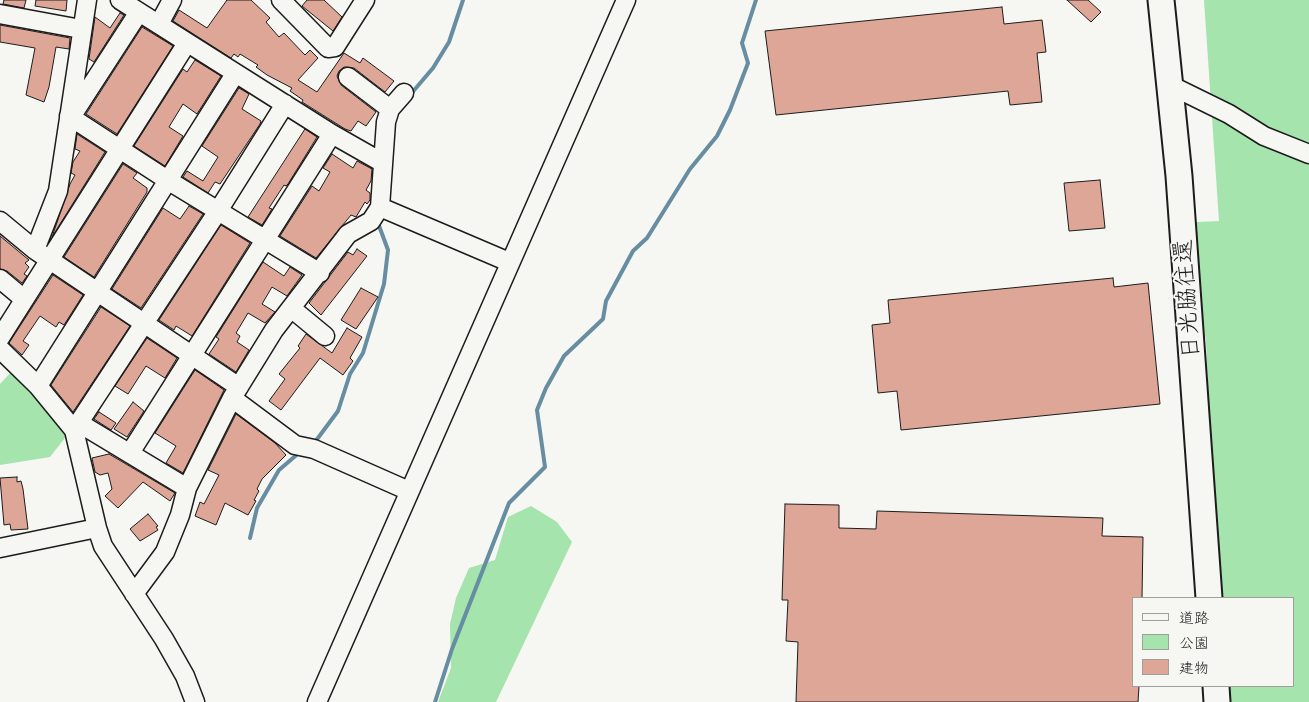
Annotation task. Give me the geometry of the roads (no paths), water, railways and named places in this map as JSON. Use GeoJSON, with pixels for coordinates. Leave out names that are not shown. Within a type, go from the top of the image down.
{"type":"FeatureCollection","features":[{"type":"Feature","properties":{"kind":"highway","name":"日光脇往還"},"geometry":{"type":"LineString","coordinates":[[1161,0],[1179,176],[1209,597]]}},
{"type":"Feature","properties":{"kind":"highway"},"geometry":{"type":"LineString","coordinates":[[1216,687],[1217,702]]}},
{"type":"Feature","properties":{"kind":"street"},"geometry":{"type":"LineString","coordinates":[[0,338],[24,299],[42,255],[65,156],[81,29],[87,0]]}},
{"type":"Feature","properties":{"kind":"street"},"geometry":{"type":"LineString","coordinates":[[120,0],[235,74],[383,163]]}},
{"type":"Feature","properties":{"kind":"street"},"geometry":{"type":"LineString","coordinates":[[159,24],[172,0]]}},
{"type":"Feature","properties":{"kind":"street"},"geometry":{"type":"LineString","coordinates":[[281,0],[328,48],[336,47],[365,0]]}},
{"type":"Feature","properties":{"kind":"street"},"geometry":{"type":"LineString","coordinates":[[317,702],[509,262],[626,0]]}},
{"type":"Feature","properties":{"kind":"street"},"geometry":{"type":"LineString","coordinates":[[70,116],[139,12]]}},
{"type":"Feature","properties":{"kind":"street"},"geometry":{"type":"LineString","coordinates":[[0,14],[81,29]]}},
{"type":"Feature","properties":{"kind":"street"},"geometry":{"type":"LineString","coordinates":[[42,255],[120,150],[187,43]]}},
{"type":"Feature","properties":{"kind":"street"},"geometry":{"type":"LineString","coordinates":[[38,386],[235,74]]}},
{"type":"Feature","properties":{"kind":"street"},"geometry":{"type":"LineString","coordinates":[[348,77],[390,109]]}},
{"type":"Feature","properties":{"kind":"street"},"geometry":{"type":"LineString","coordinates":[[1170,85],[1229,114],[1264,136],[1309,154]]}},
{"type":"Feature","properties":{"kind":"street"},"geometry":{"type":"LineString","coordinates":[[134,594],[165,552],[180,515],[187,488],[236,392],[291,308],[320,273],[348,234],[371,221],[380,207],[386,122],[390,109],[404,93]]}},
{"type":"Feature","properties":{"kind":"street"},"geometry":{"type":"LineString","coordinates":[[195,702],[185,676],[164,639],[111,561],[97,528],[76,426],[218,211],[285,104]]}},
{"type":"Feature","properties":{"kind":"street"},"geometry":{"type":"LineString","coordinates":[[70,116],[169,181],[320,273]]}},
{"type":"Feature","properties":{"kind":"street"},"geometry":{"type":"LineString","coordinates":[[130,453],[332,134]]}},
{"type":"Feature","properties":{"kind":"street"},"geometry":{"type":"LineString","coordinates":[[380,207],[509,262]]}},
{"type":"Feature","properties":{"kind":"street"},"geometry":{"type":"LineString","coordinates":[[0,221],[42,255],[193,356],[295,445],[314,449],[409,491]]}},
{"type":"Feature","properties":{"kind":"street"},"geometry":{"type":"LineString","coordinates":[[0,279],[24,299]]}},
{"type":"Feature","properties":{"kind":"street"},"geometry":{"type":"LineString","coordinates":[[291,308],[325,336]]}},
{"type":"Feature","properties":{"kind":"street"},"geometry":{"type":"LineString","coordinates":[[0,349],[76,426],[130,453],[187,488]]}},
{"type":"Feature","properties":{"kind":"street"},"geometry":{"type":"LineString","coordinates":[[0,548],[97,528]]}},
{"type":"Feature","properties":{"kind":"waterway"},"geometry":{"type":"LineString","coordinates":[[410,95],[433,68],[449,42],[463,0]]}},
{"type":"Feature","properties":{"kind":"waterway"},"geometry":{"type":"LineString","coordinates":[[435,702],[452,649],[509,503],[545,467],[537,410],[546,388],[564,356],[603,319],[606,301],[633,251],[647,238],[690,169],[717,136],[730,110],[748,63],[742,43],[756,0]]}},
{"type":"Feature","properties":{"kind":"waterway"},"geometry":{"type":"LineString","coordinates":[[315,442],[338,411],[350,374],[363,353],[384,284],[388,250],[378,223],[379,221]]}},
{"type":"Feature","properties":{"kind":"waterway"},"geometry":{"type":"LineString","coordinates":[[250,538],[257,508],[279,470],[300,452]]}}]}
